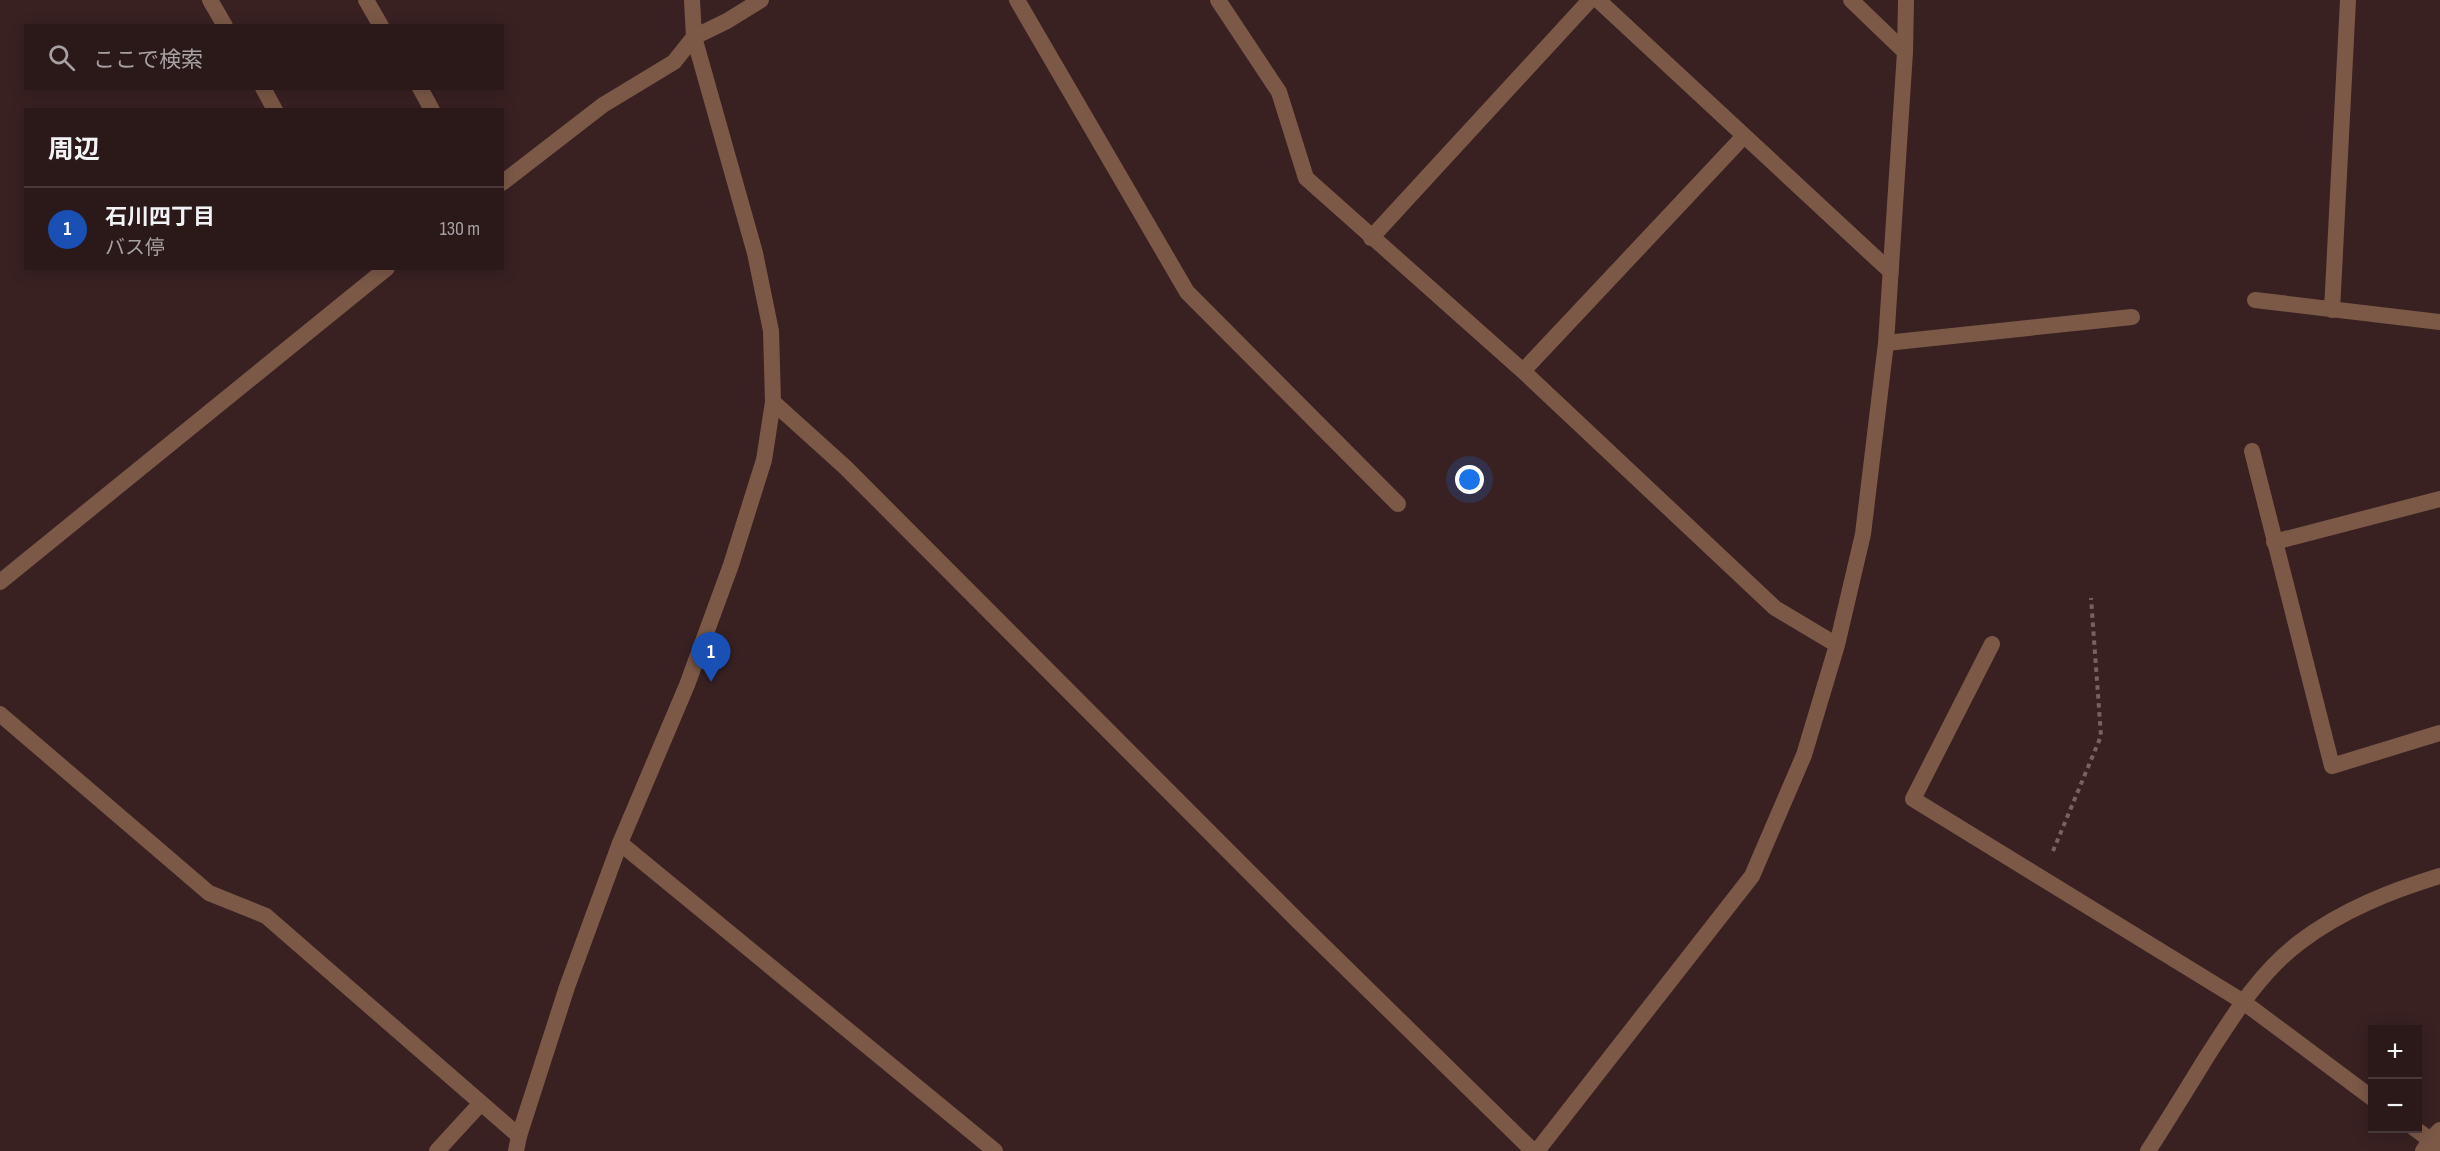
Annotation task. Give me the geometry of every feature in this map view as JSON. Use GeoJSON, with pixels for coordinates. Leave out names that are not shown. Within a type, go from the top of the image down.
{"type":"FeatureCollection","features":[{"type":"Feature","properties":{"kind":"street"},"geometry":{"type":"LineString","coordinates":[[210,0],[224,24]]}},
{"type":"Feature","properties":{"kind":"street"},"geometry":{"type":"LineString","coordinates":[[366,0],[380,24]]}},
{"type":"Feature","properties":{"kind":"street"},"geometry":{"type":"LineString","coordinates":[[518,1144],[567,987],[620,843],[687,685],[731,565],[764,460],[773,402],[771,331],[755,253],[694,37],[692,0]]}},
{"type":"Feature","properties":{"kind":"street"},"geometry":{"type":"LineString","coordinates":[[504,181],[603,105],[674,62],[694,37],[727,21],[761,0]]}},
{"type":"Feature","properties":{"kind":"street"},"geometry":{"type":"LineString","coordinates":[[1017,0],[1187,292],[1398,504]]}},
{"type":"Feature","properties":{"kind":"street"},"geometry":{"type":"LineString","coordinates":[[1218,0],[1279,93],[1306,178],[1523,371],[1775,608],[1837,645]]}},
{"type":"Feature","properties":{"kind":"street"},"geometry":{"type":"LineString","coordinates":[[1371,238],[1590,0]]}},
{"type":"Feature","properties":{"kind":"street"},"geometry":{"type":"LineString","coordinates":[[1598,0],[1891,272]]}},
{"type":"Feature","properties":{"kind":"street"},"geometry":{"type":"LineString","coordinates":[[1851,0],[1905,52]]}},
{"type":"Feature","properties":{"kind":"street"},"geometry":{"type":"LineString","coordinates":[[773,402],[845,467],[1297,920],[1535,1151],[1752,876],[1804,755],[1837,645],[1863,534],[1886,343],[1905,52],[1906,0]]}},
{"type":"Feature","properties":{"kind":"street"},"geometry":{"type":"LineString","coordinates":[[2332,310],[2348,0]]}},
{"type":"Feature","properties":{"kind":"street"},"geometry":{"type":"LineString","coordinates":[[264,90],[274,108]]}},
{"type":"Feature","properties":{"kind":"street"},"geometry":{"type":"LineString","coordinates":[[421,90],[431,108]]}},
{"type":"Feature","properties":{"kind":"street"},"geometry":{"type":"LineString","coordinates":[[1523,371],[1744,136]]}},
{"type":"Feature","properties":{"kind":"street"},"geometry":{"type":"LineString","coordinates":[[0,582],[378,271]]}},
{"type":"Feature","properties":{"kind":"street"},"geometry":{"type":"LineString","coordinates":[[2255,300],[2440,322]]}},
{"type":"Feature","properties":{"kind":"street"},"geometry":{"type":"LineString","coordinates":[[1886,343],[2132,317]]}},
{"type":"Feature","properties":{"kind":"street"},"geometry":{"type":"LineString","coordinates":[[2252,451],[2332,766],[2440,734]]}},
{"type":"Feature","properties":{"kind":"street"},"geometry":{"type":"LineString","coordinates":[[2274,542],[2440,499]]}},
{"type":"Feature","properties":{"kind":"street"},"geometry":{"type":"LineString","coordinates":[[1992,644],[1913,799],[2242,1001],[2368,1094]]}},
{"type":"Feature","properties":{"kind":"street"},"geometry":{"type":"LineString","coordinates":[[0,714],[209,893],[266,916],[481,1103],[518,1144]]}},
{"type":"Feature","properties":{"kind":"street"},"geometry":{"type":"LineString","coordinates":[[620,843],[995,1151]]}},
{"type":"Feature","properties":{"kind":"street"},"geometry":{"type":"LineString","coordinates":[[2148,1151],[2242,1001],[2300,942],[2346,912],[2402,888],[2440,876]]}},
{"type":"Feature","properties":{"kind":"street"},"geometry":{"type":"LineString","coordinates":[[437,1151],[481,1103]]}},
{"type":"Feature","properties":{"kind":"street"},"geometry":{"type":"LineString","coordinates":[[2421,1133],[2433,1142]]}},
{"type":"Feature","properties":{"kind":"path"},"geometry":{"type":"LineString","coordinates":[[2042,877],[2101,736],[2091,598]]}},
{"type":"Feature","properties":{"kind":"place","name":"石川四丁目"},"geometry":{"type":"Point","coordinates":[711,682]}}]}
